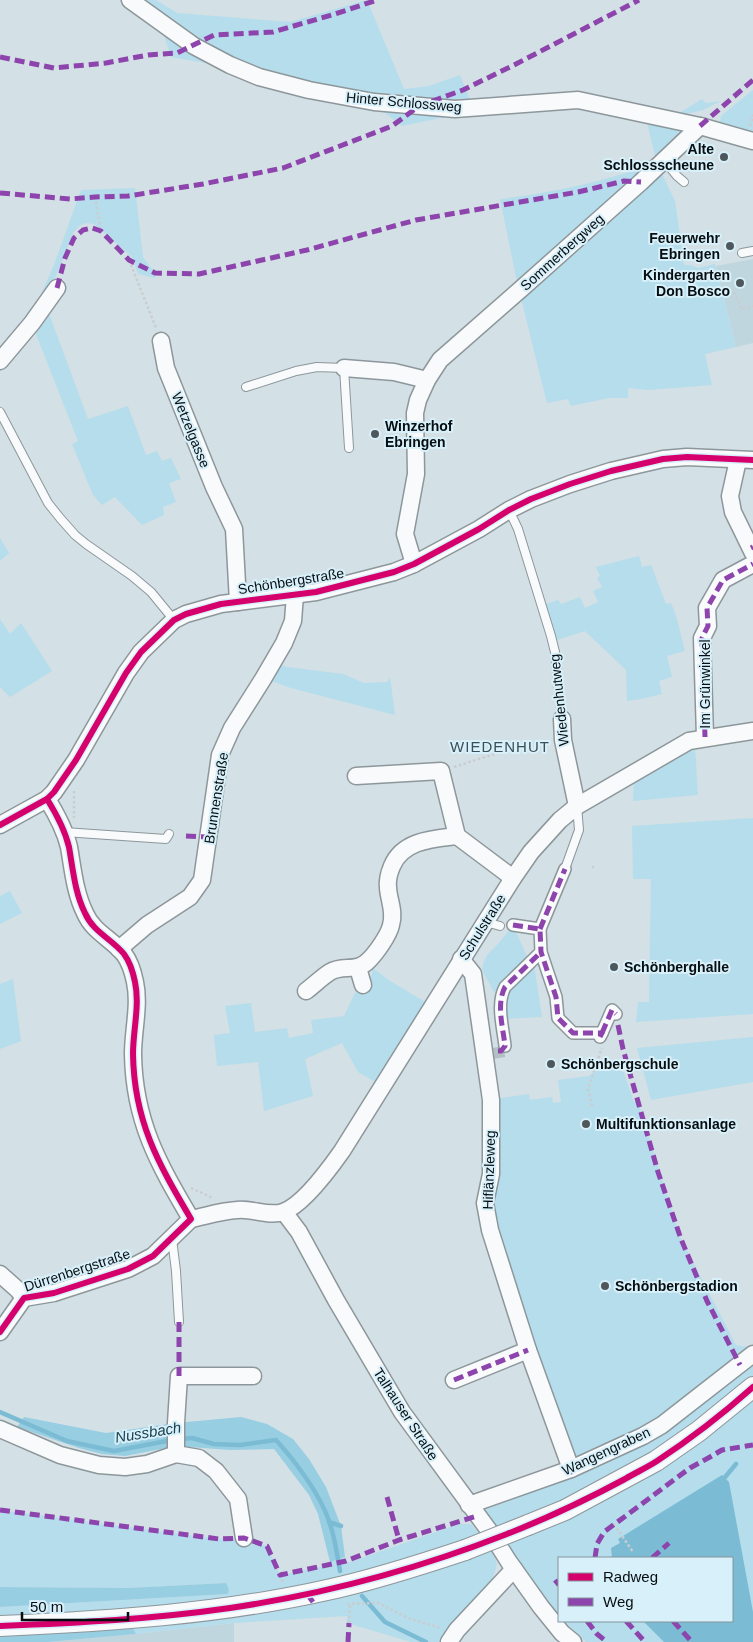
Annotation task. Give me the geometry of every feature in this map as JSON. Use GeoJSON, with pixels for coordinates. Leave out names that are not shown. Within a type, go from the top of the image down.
{"type":"FeatureCollection","features":[{"type":"Feature","properties":{"kind":"street","name":"Hinter Schlossweg"},"geometry":{"type":"LineString","coordinates":[[130,0],[194,46],[230,65],[259,77],[309,90],[374,102],[454,109],[578,100],[700,126],[753,141]]}},
{"type":"Feature","properties":{"kind":"street","name":"Sommerbergweg"},"geometry":{"type":"LineString","coordinates":[[414,564],[405,534],[416,474],[415,413],[418,400],[427,380],[440,360],[700,126]]}},
{"type":"Feature","properties":{"kind":"street"},"geometry":{"type":"LineString","coordinates":[[0,361],[32,323],[57,288]]}},
{"type":"Feature","properties":{"kind":"street","name":"Wetzelgasse"},"geometry":{"type":"LineString","coordinates":[[161,341],[166,368],[214,487],[234,529],[238,602]]}},
{"type":"Feature","properties":{"kind":"street"},"geometry":{"type":"LineString","coordinates":[[344,368],[394,372],[427,380]]}},
{"type":"Feature","properties":{"kind":"street","name":"Schönbergstraße"},"geometry":{"type":"LineString","coordinates":[[0,825],[47,799],[76,760],[100,716],[134,662],[150,642],[174,620],[186,614],[211,606],[316,592],[394,572],[414,564],[530,499],[611,471],[662,459],[702,457],[746,460]]}},
{"type":"Feature","properties":{"kind":"street"},"geometry":{"type":"LineString","coordinates":[[746,460],[730,496],[733,512],[753,552]]}},
{"type":"Feature","properties":{"kind":"street","name":"Im Grünwinkel"},"geometry":{"type":"LineString","coordinates":[[705,737],[702,638],[708,626],[707,608],[723,580],[753,564]]}},
{"type":"Feature","properties":{"kind":"street","name":"Brunnenstraße"},"geometry":{"type":"LineString","coordinates":[[119,949],[147,925],[190,897],[202,880],[220,755],[232,728],[284,643],[293,621],[295,595]]}},
{"type":"Feature","properties":{"kind":"street","name":"Wiedenhutweg"},"geometry":{"type":"LineString","coordinates":[[562,719],[563,740],[577,806]]}},
{"type":"Feature","properties":{"kind":"street","name":"Schulstraße"},"geometry":{"type":"LineString","coordinates":[[284,1212],[298,1202],[322,1178],[337,1158],[512,878],[531,852],[554,826],[577,806],[672,749],[689,741],[705,737],[753,731]]}},
{"type":"Feature","properties":{"kind":"street"},"geometry":{"type":"LineString","coordinates":[[356,776],[441,771],[457,836],[512,878]]}},
{"type":"Feature","properties":{"kind":"street"},"geometry":{"type":"LineString","coordinates":[[47,799],[59,819],[64,832],[77,895],[85,915],[94,927],[125,955],[130,966],[136,988],[136,1028],[133,1052],[137,1100],[152,1148],[165,1175],[191,1219],[237,1209],[272,1213],[284,1212]]}},
{"type":"Feature","properties":{"kind":"street"},"geometry":{"type":"LineString","coordinates":[[306,991],[330,972],[338,969],[358,968],[369,961],[388,934],[392,925],[392,906],[388,888],[388,877],[400,852],[426,840],[457,836]]}},
{"type":"Feature","properties":{"kind":"street"},"geometry":{"type":"LineString","coordinates":[[565,869],[540,929],[541,952],[556,996],[558,1018],[573,1032],[601,1035],[612,1010],[616,1014]]}},
{"type":"Feature","properties":{"kind":"street"},"geometry":{"type":"LineString","coordinates":[[513,925],[540,929]]}},
{"type":"Feature","properties":{"kind":"street"},"geometry":{"type":"LineString","coordinates":[[505,1046],[500,1004],[502,994],[505,987],[541,952]]}},
{"type":"Feature","properties":{"kind":"street","name":"Hiflänzleweg"},"geometry":{"type":"LineString","coordinates":[[461,959],[473,974],[491,1100],[491,1174],[485,1203],[490,1230],[528,1350],[571,1469]]}},
{"type":"Feature","properties":{"kind":"street"},"geometry":{"type":"LineString","coordinates":[[358,968],[363,985]]}},
{"type":"Feature","properties":{"kind":"street","name":"Talhauser Straße"},"geometry":{"type":"LineString","coordinates":[[284,1212],[299,1232],[336,1300],[402,1412],[490,1532],[514,1569],[562,1633],[573,1642]]}},
{"type":"Feature","properties":{"kind":"street","name":"Dürrenbergstraße"},"geometry":{"type":"LineString","coordinates":[[0,1332],[24,1298],[54,1293],[122,1272],[153,1256],[191,1219]]}},
{"type":"Feature","properties":{"kind":"street"},"geometry":{"type":"LineString","coordinates":[[0,1274],[24,1298]]}},
{"type":"Feature","properties":{"kind":"street"},"geometry":{"type":"LineString","coordinates":[[454,1380],[528,1350]]}},
{"type":"Feature","properties":{"kind":"street","name":"Wangengraben"},"geometry":{"type":"LineString","coordinates":[[469,1505],[571,1469],[643,1436],[662,1425],[753,1354]]}},
{"type":"Feature","properties":{"kind":"street"},"geometry":{"type":"LineString","coordinates":[[176,1450],[179,1376],[253,1376]]}},
{"type":"Feature","properties":{"kind":"street"},"geometry":{"type":"LineString","coordinates":[[0,1626],[137,1618],[238,1607],[366,1581],[465,1550],[565,1510],[656,1461],[699,1431],[753,1387]]}},
{"type":"Feature","properties":{"kind":"street"},"geometry":{"type":"LineString","coordinates":[[0,1429],[60,1455],[99,1465],[125,1466],[147,1464],[176,1450],[199,1458],[216,1471],[238,1500],[244,1538]]}},
{"type":"Feature","properties":{"kind":"street"},"geometry":{"type":"LineString","coordinates":[[446,1635],[458,1630],[514,1569]]}},
{"type":"Feature","properties":{"kind":"lane"},"geometry":{"type":"LineString","coordinates":[[664,160],[684,182]]}},
{"type":"Feature","properties":{"kind":"lane"},"geometry":{"type":"LineString","coordinates":[[742,253],[753,251]]}},
{"type":"Feature","properties":{"kind":"lane"},"geometry":{"type":"LineString","coordinates":[[246,387],[296,371],[317,367],[344,368],[350,448]]}},
{"type":"Feature","properties":{"kind":"lane"},"geometry":{"type":"LineString","coordinates":[[0,412],[48,503],[60,518],[86,544],[138,581],[174,620]]}},
{"type":"Feature","properties":{"kind":"lane","name":"Wiedenhutweg"},"geometry":{"type":"LineString","coordinates":[[509,510],[518,530],[551,636],[555,652],[562,719]]}},
{"type":"Feature","properties":{"kind":"lane"},"geometry":{"type":"LineString","coordinates":[[565,869],[579,830],[577,806]]}},
{"type":"Feature","properties":{"kind":"lane"},"geometry":{"type":"LineString","coordinates":[[64,832],[166,838],[169,834]]}},
{"type":"Feature","properties":{"kind":"lane"},"geometry":{"type":"LineString","coordinates":[[484,921],[500,926]]}},
{"type":"Feature","properties":{"kind":"lane"},"geometry":{"type":"LineString","coordinates":[[172,1237],[176,1271],[178,1322]]}},
{"type":"Feature","properties":{"kind":"path"},"geometry":{"type":"LineString","coordinates":[[751,124],[753,116]]}},
{"type":"Feature","properties":{"kind":"path"},"geometry":{"type":"LineString","coordinates":[[95,197],[101,231]]}},
{"type":"Feature","properties":{"kind":"path"},"geometry":{"type":"LineString","coordinates":[[703,234],[704,242]]}},
{"type":"Feature","properties":{"kind":"path"},"geometry":{"type":"LineString","coordinates":[[129,260],[161,341]]}},
{"type":"Feature","properties":{"kind":"path"},"geometry":{"type":"LineString","coordinates":[[734,292],[741,309],[753,306]]}},
{"type":"Feature","properties":{"kind":"path"},"geometry":{"type":"LineString","coordinates":[[441,771],[529,744],[563,740]]}},
{"type":"Feature","properties":{"kind":"path"},"geometry":{"type":"LineString","coordinates":[[64,832],[73,826],[75,814],[74,790]]}},
{"type":"Feature","properties":{"kind":"path"},"geometry":{"type":"LineString","coordinates":[[592,1106],[588,1089],[603,1050]]}},
{"type":"Feature","properties":{"kind":"path"},"geometry":{"type":"LineString","coordinates":[[165,1175],[177,1178],[200,1193],[225,1202],[237,1209]]}},
{"type":"Feature","properties":{"kind":"path"},"geometry":{"type":"LineString","coordinates":[[614,1524],[634,1552]]}},
{"type":"Feature","properties":{"kind":"path"},"geometry":{"type":"LineString","coordinates":[[349,1623],[350,1604],[378,1602],[446,1635]]}},
{"type":"Feature","properties":{"kind":"shaded area"},"geometry":{"type":"Polygon","coordinates":[[[128,0],[156,0],[177,13],[290,22],[367,0],[404,89],[429,86],[460,75],[476,115],[445,117],[402,126],[380,109],[235,73],[206,63],[171,57],[164,36],[124,3],[128,0]]]}},
{"type":"Feature","properties":{"kind":"shaded area"},"geometry":{"type":"Polygon","coordinates":[[[753,90],[753,133],[722,124],[720,122],[721,116],[753,90]]]}},
{"type":"Feature","properties":{"kind":"shaded area"},"geometry":{"type":"Polygon","coordinates":[[[702,99],[706,103],[721,101],[703,110],[682,115],[684,132],[661,172],[675,201],[684,265],[698,268],[715,264],[736,347],[705,354],[712,385],[648,390],[628,388],[628,398],[609,398],[571,406],[568,399],[547,403],[517,282],[500,199],[538,194],[586,184],[649,164],[656,160],[644,109],[676,115],[702,99]]]}},
{"type":"Feature","properties":{"kind":"shaded area"},"geometry":{"type":"Polygon","coordinates":[[[135,188],[143,257],[155,273],[155,278],[138,274],[132,257],[94,224],[86,223],[79,226],[73,233],[51,288],[42,292],[54,265],[81,190],[135,188]]]}},
{"type":"Feature","properties":{"kind":"shaded area"},"geometry":{"type":"Polygon","coordinates":[[[753,259],[753,343],[736,347],[716,266],[753,259]]]}},
{"type":"Feature","properties":{"kind":"shaded area"},"geometry":{"type":"Polygon","coordinates":[[[48,311],[88,419],[128,406],[146,455],[157,451],[162,461],[171,458],[181,479],[169,483],[176,502],[163,507],[164,515],[142,525],[115,497],[102,505],[93,495],[72,444],[78,441],[34,329],[48,311]]]}},
{"type":"Feature","properties":{"kind":"shaded area"},"geometry":{"type":"Polygon","coordinates":[[[0,538],[9,553],[0,561],[0,538]]]}},
{"type":"Feature","properties":{"kind":"shaded area"},"geometry":{"type":"Polygon","coordinates":[[[639,556],[642,567],[651,565],[666,604],[671,603],[685,651],[667,656],[672,677],[659,681],[662,694],[627,701],[626,670],[585,631],[557,640],[546,604],[558,600],[561,604],[580,597],[585,608],[598,602],[593,591],[602,587],[597,578],[600,576],[596,567],[639,556]]]}},
{"type":"Feature","properties":{"kind":"shaded area"},"geometry":{"type":"Polygon","coordinates":[[[0,619],[10,634],[21,623],[52,671],[10,697],[0,687],[0,619]]]}},
{"type":"Feature","properties":{"kind":"shaded area"},"geometry":{"type":"Polygon","coordinates":[[[275,663],[287,667],[343,674],[364,683],[387,682],[390,677],[395,715],[271,681],[275,663]]]}},
{"type":"Feature","properties":{"kind":"shaded area"},"geometry":{"type":"Polygon","coordinates":[[[695,746],[698,795],[633,801],[634,780],[695,746]]]}},
{"type":"Feature","properties":{"kind":"shaded area"},"geometry":{"type":"Polygon","coordinates":[[[753,818],[753,1014],[636,1022],[638,1002],[649,1002],[651,879],[633,879],[632,826],[753,818]]]}},
{"type":"Feature","properties":{"kind":"shaded area"},"geometry":{"type":"Polygon","coordinates":[[[10,891],[22,913],[0,924],[0,896],[10,891]]]}},
{"type":"Feature","properties":{"kind":"shaded area"},"geometry":{"type":"Polygon","coordinates":[[[513,925],[528,959],[495,994],[482,970],[484,961],[513,925]]]}},
{"type":"Feature","properties":{"kind":"shaded area"},"geometry":{"type":"Polygon","coordinates":[[[534,964],[542,1017],[505,1019],[508,992],[534,964]]]}},
{"type":"Feature","properties":{"kind":"shaded area"},"geometry":{"type":"Polygon","coordinates":[[[373,968],[390,981],[432,1006],[382,1086],[358,1072],[342,1043],[305,1059],[313,1096],[264,1111],[258,1062],[217,1066],[214,1035],[230,1033],[225,1006],[251,1003],[255,1032],[287,1028],[289,1038],[313,1033],[311,1020],[344,1016],[355,993],[369,987],[373,968]]]}},
{"type":"Feature","properties":{"kind":"shaded area"},"geometry":{"type":"Polygon","coordinates":[[[13,979],[21,1041],[0,1049],[0,984],[13,979]]]}},
{"type":"Feature","properties":{"kind":"shaded area"},"geometry":{"type":"Polygon","coordinates":[[[753,1037],[753,1082],[651,1100],[637,1048],[753,1037]]]}},
{"type":"Feature","properties":{"kind":"shaded area"},"geometry":{"type":"Polygon","coordinates":[[[613,1066],[624,1073],[634,1102],[638,1102],[681,1239],[736,1345],[748,1347],[753,1345],[753,1642],[586,1642],[565,1622],[733,1622],[733,1557],[558,1557],[558,1614],[539,1590],[484,1510],[579,1474],[575,1457],[513,1285],[490,1210],[495,1099],[529,1094],[530,1100],[552,1097],[553,1103],[561,1102],[558,1080],[589,1076],[594,1072],[613,1066]]]}},
{"type":"Feature","properties":{"kind":"shaded area"},"geometry":{"type":"Polygon","coordinates":[[[24,1417],[106,1433],[176,1423],[241,1417],[267,1424],[293,1439],[309,1459],[326,1487],[341,1526],[345,1557],[330,1562],[318,1514],[309,1495],[274,1449],[230,1450],[176,1446],[125,1456],[102,1454],[17,1427],[24,1417]]]}},
{"type":"Feature","properties":{"kind":"shaded area"},"geometry":{"type":"Polygon","coordinates":[[[722,1475],[729,1482],[753,1612],[753,1642],[664,1642],[644,1622],[733,1622],[733,1557],[612,1557],[611,1548],[620,1543],[618,1539],[722,1475]]]}},
{"type":"Feature","properties":{"kind":"shaded area"},"geometry":{"type":"Polygon","coordinates":[[[0,1510],[219,1539],[244,1538],[267,1546],[280,1575],[330,1565],[330,1562],[345,1557],[347,1563],[459,1524],[471,1524],[492,1549],[497,1564],[493,1578],[441,1642],[411,1642],[347,1623],[347,1616],[234,1623],[136,1634],[132,1628],[0,1635],[0,1607],[227,1594],[229,1590],[225,1583],[128,1588],[0,1587],[0,1510]]]}},
{"type":"Feature","properties":{"kind":"shaded area"},"geometry":{"type":"Polygon","coordinates":[[[226,1583],[229,1590],[228,1594],[0,1607],[0,1587],[128,1588],[226,1583]]]}},
{"type":"Feature","properties":{"kind":"shaded area"},"geometry":{"type":"Polygon","coordinates":[[[234,1623],[234,1642],[48,1642],[136,1634],[234,1623]]]}},
{"type":"Feature","properties":{"kind":"shaded area"},"geometry":{"type":"Polygon","coordinates":[[[133,1628],[136,1634],[48,1642],[0,1642],[0,1635],[133,1628]]]}},
{"type":"Feature","properties":{"kind":"waterway","name":"Nussbach"},"geometry":{"type":"LineString","coordinates":[[0,1412],[67,1441],[114,1451],[172,1440]]}},
{"type":"Feature","properties":{"kind":"waterway","name":"Nussbach"},"geometry":{"type":"LineString","coordinates":[[180,1439],[192,1438],[214,1444],[240,1445],[276,1440],[306,1478],[320,1500],[333,1533],[340,1571]]}},
{"type":"Feature","properties":{"kind":"waterway"},"geometry":{"type":"LineString","coordinates":[[721,1482],[736,1464]]}},
{"type":"Feature","properties":{"kind":"waterway"},"geometry":{"type":"LineString","coordinates":[[329,1522],[341,1526]]}},
{"type":"Feature","properties":{"kind":"waterway","name":"Nussbach"},"geometry":{"type":"LineString","coordinates":[[362,1596],[385,1622],[426,1642]]}},
{"type":"Feature","properties":{"kind":"tunnel"},"geometry":{"type":"LineString","coordinates":[[498,1047],[500,1059]]}},
{"type":"Feature","properties":{"kind":"marked path"},"geometry":{"type":"LineString","coordinates":[[0,57],[54,68],[106,63],[148,55],[177,53],[214,35],[273,32],[377,0]]}},
{"type":"Feature","properties":{"kind":"marked path"},"geometry":{"type":"LineString","coordinates":[[0,193],[70,199],[128,196],[203,184],[283,168],[392,126],[419,106],[463,90],[639,0]]}},
{"type":"Feature","properties":{"kind":"marked path"},"geometry":{"type":"LineString","coordinates":[[700,126],[753,80]]}},
{"type":"Feature","properties":{"kind":"marked path"},"geometry":{"type":"LineString","coordinates":[[57,288],[65,258],[74,238],[83,230],[92,228],[101,231],[129,260],[155,273],[199,274],[307,250],[416,220],[578,192],[624,181],[641,182]]}},
{"type":"Feature","properties":{"kind":"marked path"},"geometry":{"type":"LineString","coordinates":[[705,737],[702,638],[708,626],[707,608],[723,580],[753,564]]}},
{"type":"Feature","properties":{"kind":"marked path"},"geometry":{"type":"LineString","coordinates":[[186,836],[209,837]]}},
{"type":"Feature","properties":{"kind":"marked path"},"geometry":{"type":"LineString","coordinates":[[540,929],[565,869]]}},
{"type":"Feature","properties":{"kind":"marked path"},"geometry":{"type":"LineString","coordinates":[[513,925],[540,929],[541,952],[556,997],[558,1018],[573,1033],[602,1033],[600,1037]]}},
{"type":"Feature","properties":{"kind":"marked path"},"geometry":{"type":"LineString","coordinates":[[498,1051],[501,1051],[505,1046],[501,1008],[502,994],[505,987],[541,952]]}},
{"type":"Feature","properties":{"kind":"marked path"},"geometry":{"type":"LineString","coordinates":[[602,1033],[612,1010],[616,1014]]}},
{"type":"Feature","properties":{"kind":"marked path"},"geometry":{"type":"LineString","coordinates":[[618,1025],[658,1172],[681,1239],[707,1301],[740,1365]]}},
{"type":"Feature","properties":{"kind":"marked path"},"geometry":{"type":"LineString","coordinates":[[179,1322],[179,1376]]}},
{"type":"Feature","properties":{"kind":"marked path"},"geometry":{"type":"LineString","coordinates":[[454,1380],[528,1350]]}},
{"type":"Feature","properties":{"kind":"marked path"},"geometry":{"type":"LineString","coordinates":[[595,1557],[597,1544],[604,1532],[690,1468],[722,1450],[753,1445]]}},
{"type":"Feature","properties":{"kind":"marked path"},"geometry":{"type":"LineString","coordinates":[[570,1474],[571,1469]]}},
{"type":"Feature","properties":{"kind":"marked path"},"geometry":{"type":"LineString","coordinates":[[387,1497],[399,1540]]}},
{"type":"Feature","properties":{"kind":"marked path"},"geometry":{"type":"LineString","coordinates":[[0,1510],[219,1539],[244,1538],[267,1546],[280,1575],[346,1561],[399,1540],[477,1516]]}},
{"type":"Feature","properties":{"kind":"marked path"},"geometry":{"type":"LineString","coordinates":[[653,1557],[669,1543]]}},
{"type":"Feature","properties":{"kind":"marked path"},"geometry":{"type":"LineString","coordinates":[[555,1580],[558,1584]]}},
{"type":"Feature","properties":{"kind":"marked path"},"geometry":{"type":"LineString","coordinates":[[307,1594],[316,1606]]}},
{"type":"Feature","properties":{"kind":"marked path"},"geometry":{"type":"LineString","coordinates":[[588,1622],[597,1634],[607,1642]]}},
{"type":"Feature","properties":{"kind":"marked path"},"geometry":{"type":"LineString","coordinates":[[627,1622],[645,1642]]}},
{"type":"Feature","properties":{"kind":"marked path"},"geometry":{"type":"LineString","coordinates":[[674,1622],[692,1642]]}},
{"type":"Feature","properties":{"kind":"marked path"},"geometry":{"type":"LineString","coordinates":[[348,1642],[349,1623]]}},
{"type":"Feature","properties":{"kind":"cycle path"},"geometry":{"type":"LineString","coordinates":[[0,825],[47,799],[54,792],[76,760],[126,673],[141,652],[174,620],[186,614],[221,604],[316,592],[394,572],[414,564],[531,499],[611,471],[663,459],[687,457],[753,460]]}},
{"type":"Feature","properties":{"kind":"cycle path"},"geometry":{"type":"LineString","coordinates":[[0,1332],[24,1298],[54,1293],[128,1269],[153,1256],[191,1219],[158,1160],[143,1121],[134,1078],[133,1045],[137,1009],[136,991],[131,967],[124,954],[88,920],[77,889],[65,835],[47,799]]}},
{"type":"Feature","properties":{"kind":"cycle path"},"geometry":{"type":"LineString","coordinates":[[0,1626],[115,1620],[230,1608],[336,1588],[440,1558],[537,1522],[625,1479],[657,1461],[681,1444],[753,1387]]}},
{"type":"Feature","properties":{"kind":"place","name":"Alte Schlossscheune"},"geometry":{"type":"Point","coordinates":[724,157]}},
{"type":"Feature","properties":{"kind":"place","name":"Feuerwehr Ebringen"},"geometry":{"type":"Point","coordinates":[730,246]}},
{"type":"Feature","properties":{"kind":"place","name":"Kindergarten Don Bosco"},"geometry":{"type":"Point","coordinates":[740,283]}},
{"type":"Feature","properties":{"kind":"place","name":"Winzerhof Ebringen"},"geometry":{"type":"Point","coordinates":[375,434]}},
{"type":"Feature","properties":{"kind":"place","name":"Schönberghalle"},"geometry":{"type":"Point","coordinates":[614,967]}},
{"type":"Feature","properties":{"kind":"place","name":"Schönbergschule"},"geometry":{"type":"Point","coordinates":[551,1064]}},
{"type":"Feature","properties":{"kind":"place","name":"Multifunktionsanlage"},"geometry":{"type":"Point","coordinates":[586,1124]}},
{"type":"Feature","properties":{"kind":"place","name":"Schönbergstadion"},"geometry":{"type":"Point","coordinates":[605,1286]}},
{"type":"Feature","properties":{"kind":"district","name":"WIEDENHUT"},"geometry":{"type":"Point","coordinates":[500,746]}}]}
